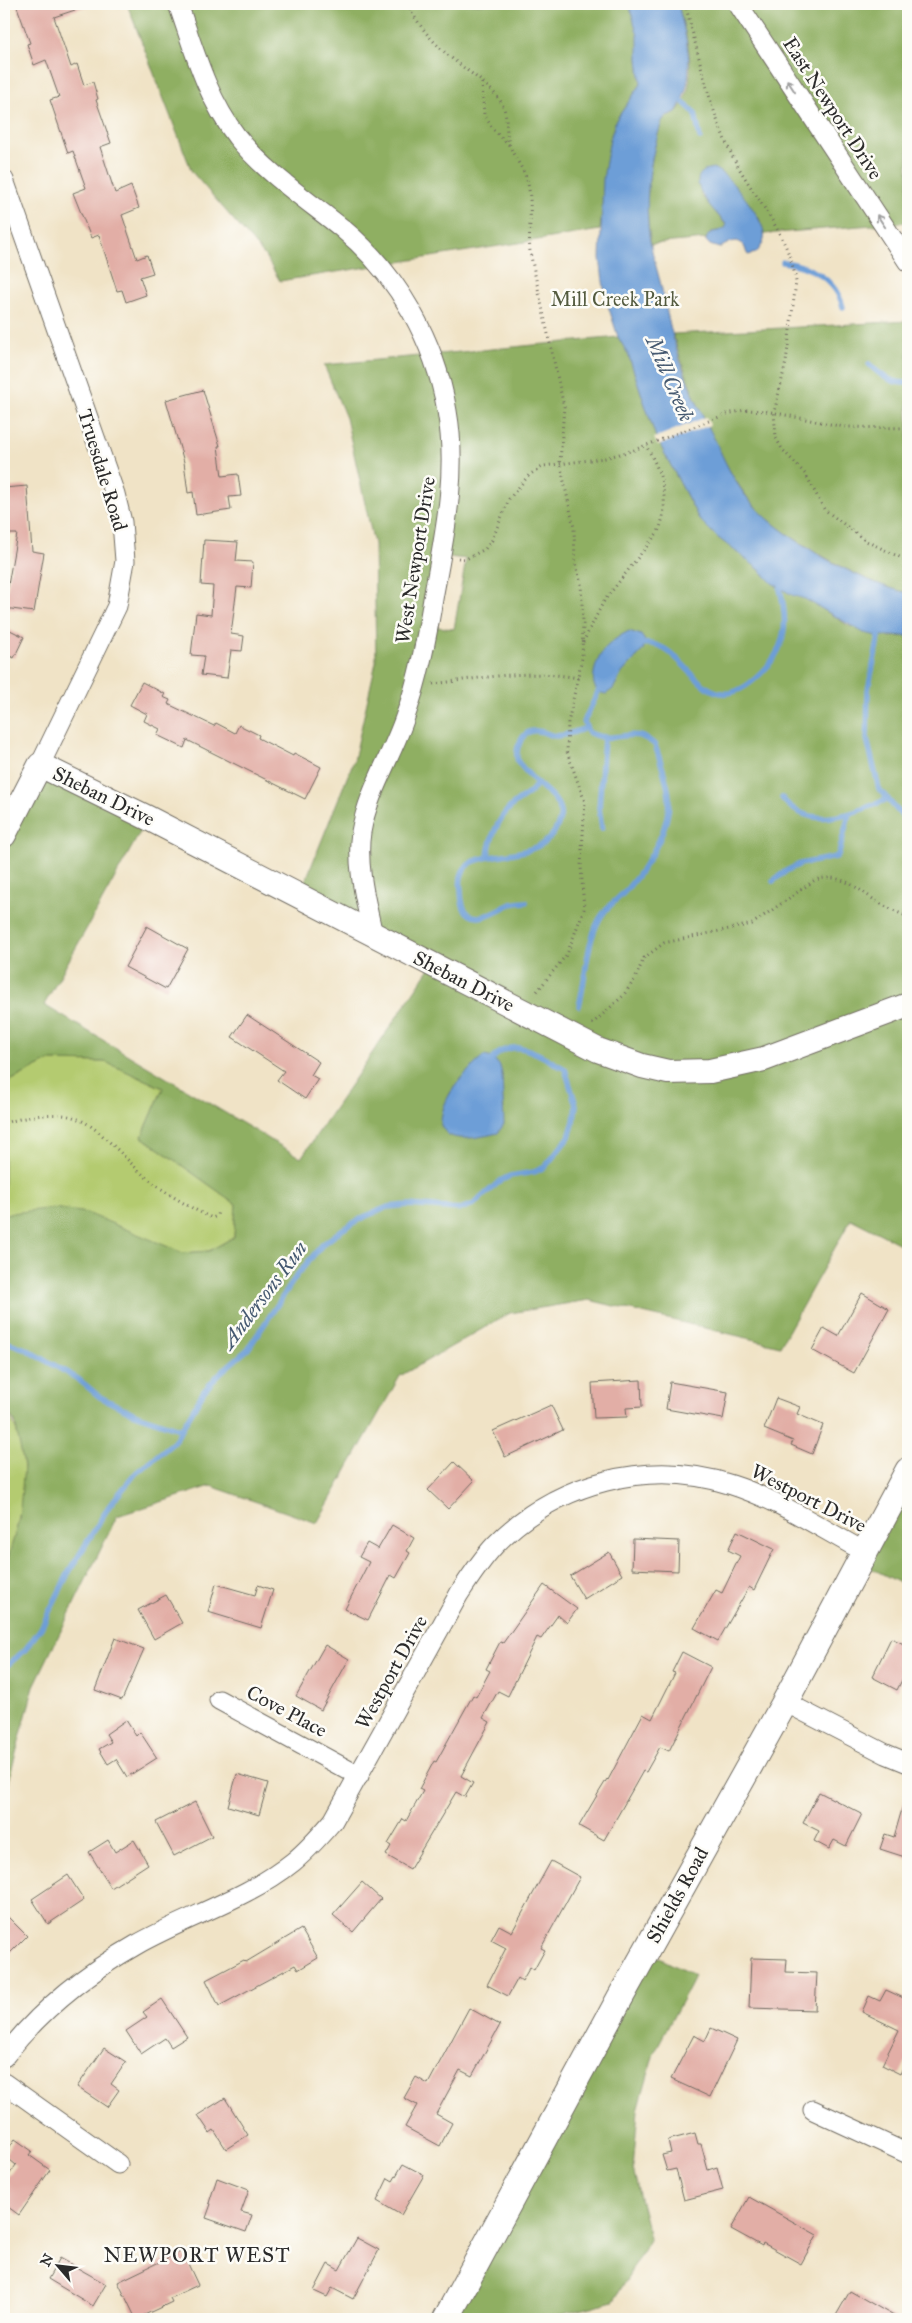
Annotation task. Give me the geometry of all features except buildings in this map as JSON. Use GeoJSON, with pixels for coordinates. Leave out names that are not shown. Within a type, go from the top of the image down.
{"type":"FeatureCollection","features":[{"type":"Feature","properties":{"kind":"main road","name":"Shields Road"},"geometry":{"type":"LineString","coordinates":[[446,2319],[615,2006],[785,1702],[908,1471]]}},
{"type":"Feature","properties":{"kind":"street","name":"West Newport Drive"},"geometry":{"type":"LineString","coordinates":[[178,4],[206,82],[219,111],[238,138],[267,168],[346,232],[377,262],[401,293],[419,326],[435,362],[448,414],[451,483],[441,555],[415,686],[403,723],[378,780],[361,831],[360,862],[373,935]]}},
{"type":"Feature","properties":{"kind":"street","name":"East Newport Drive"},"geometry":{"type":"LineString","coordinates":[[738,4],[908,262]]}},
{"type":"Feature","properties":{"kind":"street","name":"Truesdale Road"},"geometry":{"type":"LineString","coordinates":[[4,180],[115,494],[125,542],[125,562],[116,606],[40,765],[4,835]]}},
{"type":"Feature","properties":{"kind":"street","name":"Sheban Drive"},"geometry":{"type":"LineString","coordinates":[[40,765],[148,818],[521,1010],[619,1059],[642,1066],[687,1073],[726,1069],[764,1059],[908,1005]]}},
{"type":"Feature","properties":{"kind":"street","name":"Westport Drive"},"geometry":{"type":"LineString","coordinates":[[4,2057],[32,2023],[63,1994],[86,1976],[137,1944],[258,1885],[294,1861],[313,1844],[333,1821],[459,1594],[476,1567],[495,1545],[516,1526],[544,1506],[570,1492],[600,1482],[635,1475],[668,1474],[707,1478],[733,1485],[760,1496],[864,1552]]}},
{"type":"Feature","properties":{"kind":"street","name":"Cove Place"},"geometry":{"type":"LineString","coordinates":[[219,1700],[359,1776]]}},
{"type":"Feature","properties":{"kind":"street"},"geometry":{"type":"LineString","coordinates":[[785,1702],[886,1754],[908,1763]]}},
{"type":"Feature","properties":{"kind":"street"},"geometry":{"type":"LineString","coordinates":[[4,2083],[118,2164]]}},
{"type":"Feature","properties":{"kind":"street"},"geometry":{"type":"LineString","coordinates":[[813,2110],[908,2154]]}},
{"type":"Feature","properties":{"kind":"path"},"geometry":{"type":"LineString","coordinates":[[408,4],[414,17],[423,29],[448,55],[500,100],[505,111],[509,146]]}},
{"type":"Feature","properties":{"kind":"path"},"geometry":{"type":"LineString","coordinates":[[685,4],[704,79],[724,136],[743,175],[785,243],[794,269],[796,282],[786,362],[774,413],[776,438],[782,449],[806,475],[824,509],[866,541],[908,561]]}},
{"type":"Feature","properties":{"kind":"path"},"geometry":{"type":"LineString","coordinates":[[482,83],[484,115],[494,130],[509,146],[528,182],[531,200],[528,234],[530,252],[564,407],[560,463],[574,528],[575,561],[581,584],[582,645],[567,740],[569,763],[580,783],[585,802],[581,866],[584,908],[567,954],[521,1010]]}},
{"type":"Feature","properties":{"kind":"path"},"geometry":{"type":"LineString","coordinates":[[441,555],[466,559],[485,550],[492,540],[509,500],[518,486],[544,466],[605,458],[646,446],[714,419],[745,410],[774,413],[844,427],[908,428]]}},
{"type":"Feature","properties":{"kind":"path"},"geometry":{"type":"LineString","coordinates":[[582,645],[604,601],[653,540],[664,519],[665,502],[660,472],[646,446]]}},
{"type":"Feature","properties":{"kind":"path"},"geometry":{"type":"LineString","coordinates":[[415,686],[492,676],[559,674],[578,678]]}},
{"type":"Feature","properties":{"kind":"path"},"geometry":{"type":"LineString","coordinates":[[598,1017],[623,996],[635,979],[644,958],[658,946],[679,939],[752,924],[804,886],[821,878],[840,878],[854,885],[875,900],[908,917]]}},
{"type":"Feature","properties":{"kind":"path"},"geometry":{"type":"LineString","coordinates":[[4,1123],[33,1115],[57,1113],[77,1118],[93,1126],[137,1170],[196,1211],[212,1218],[217,1216],[218,1210]]}},
{"type":"Feature","properties":{"kind":"green space"},"geometry":{"type":"Polygon","coordinates":[[[127,4],[629,4],[639,36],[638,59],[641,84],[616,120],[610,139],[600,230],[280,281],[265,256],[192,172],[127,4]]]}},
{"type":"Feature","properties":{"kind":"green space"},"geometry":{"type":"Polygon","coordinates":[[[678,4],[908,4],[908,222],[764,234],[759,218],[708,169],[700,175],[701,195],[726,225],[726,228],[711,232],[706,239],[651,244],[648,197],[654,151],[662,121],[678,110],[685,98],[689,85],[690,58],[678,4]]]}},
{"type":"Feature","properties":{"kind":"green space"},"geometry":{"type":"Polygon","coordinates":[[[908,321],[908,593],[877,583],[837,564],[785,532],[762,514],[733,477],[708,430],[673,334],[908,321]]]}},
{"type":"Feature","properties":{"kind":"green space"},"geometry":{"type":"Polygon","coordinates":[[[618,337],[628,354],[656,437],[699,519],[717,537],[744,556],[780,589],[805,598],[849,626],[889,637],[908,636],[908,1248],[851,1219],[780,1346],[589,1300],[510,1313],[400,1376],[317,1523],[211,1486],[117,1516],[34,1686],[4,1798],[4,1572],[19,1520],[24,1466],[15,1422],[4,1407],[4,1214],[54,1208],[87,1213],[183,1253],[209,1251],[234,1237],[236,1204],[142,1137],[163,1088],[105,1062],[49,1061],[4,1084],[4,835],[40,765],[148,818],[44,1005],[301,1158],[432,965],[299,897],[354,760],[376,662],[374,544],[346,418],[324,365],[618,337]],[[449,557],[437,627],[454,629],[466,559],[449,557]],[[484,1057],[459,1081],[448,1096],[504,1109],[501,1092],[502,1074],[484,1057]]]}},
{"type":"Feature","properties":{"kind":"green space"},"geometry":{"type":"Polygon","coordinates":[[[49,1061],[106,1062],[163,1088],[142,1137],[236,1204],[234,1237],[209,1251],[183,1253],[138,1235],[4,1214],[4,1084],[49,1061]]]}},
{"type":"Feature","properties":{"kind":"green space"},"geometry":{"type":"Polygon","coordinates":[[[4,1407],[15,1426],[21,1446],[24,1467],[23,1488],[16,1531],[4,1572],[4,1407]]]}},
{"type":"Feature","properties":{"kind":"green space"},"geometry":{"type":"Polygon","coordinates":[[[908,1471],[908,1587],[859,1562],[908,1471]]]}},
{"type":"Feature","properties":{"kind":"green space"},"geometry":{"type":"Polygon","coordinates":[[[646,1951],[695,1976],[654,2053],[638,2110],[633,2169],[650,2238],[614,2301],[544,2319],[446,2319],[646,1951]]]}},
{"type":"Feature","properties":{"kind":"water","name":"Mill Creek"},"geometry":{"type":"Polygon","coordinates":[[[629,4],[678,4],[685,32],[689,59],[687,85],[683,99],[676,112],[666,116],[662,121],[650,172],[647,212],[651,248],[670,327],[679,359],[694,397],[733,476],[745,495],[776,526],[797,541],[843,568],[888,588],[908,593],[908,636],[878,636],[864,633],[805,599],[792,595],[772,583],[760,570],[717,537],[699,519],[656,437],[628,354],[618,337],[605,296],[600,258],[603,179],[610,139],[616,120],[641,84],[638,36],[629,4]]]}},
{"type":"Feature","properties":{"kind":"water"},"geometry":{"type":"Polygon","coordinates":[[[713,168],[728,178],[757,215],[764,232],[764,241],[756,253],[748,255],[743,245],[737,241],[719,248],[710,245],[706,241],[709,234],[726,227],[726,224],[702,194],[699,186],[698,178],[703,172],[713,168]]]}},
{"type":"Feature","properties":{"kind":"water"},"geometry":{"type":"Polygon","coordinates":[[[629,631],[641,635],[645,641],[643,650],[622,673],[613,689],[606,694],[600,692],[594,682],[597,662],[612,642],[629,631]]]}},
{"type":"Feature","properties":{"kind":"water"},"geometry":{"type":"Polygon","coordinates":[[[484,1056],[493,1058],[500,1066],[504,1124],[498,1133],[473,1138],[454,1137],[448,1134],[441,1126],[444,1106],[454,1087],[484,1056]]]}},
{"type":"Feature","properties":{"kind":"pier"},"geometry":{"type":"Polygon","coordinates":[[[706,417],[710,425],[658,446],[654,438],[706,417]]]}},
{"type":"Feature","properties":{"kind":"waterway"},"geometry":{"type":"LineString","coordinates":[[683,102],[695,113],[700,138]]}},
{"type":"Feature","properties":{"kind":"waterway"},"geometry":{"type":"LineString","coordinates":[[783,262],[802,266],[820,275],[834,289],[843,307]]}},
{"type":"Feature","properties":{"kind":"waterway"},"geometry":{"type":"LineString","coordinates":[[869,364],[887,378],[897,382],[908,383]]}},
{"type":"Feature","properties":{"kind":"waterway","name":"Andersons Run"},"geometry":{"type":"LineString","coordinates":[[638,645],[656,645],[671,653],[710,689],[726,693],[744,687],[767,667],[779,649],[784,630],[784,610],[780,589],[783,584]]}},
{"type":"Feature","properties":{"kind":"waterway"},"geometry":{"type":"LineString","coordinates":[[880,631],[868,690],[867,739],[879,789],[908,823]]}},
{"type":"Feature","properties":{"kind":"waterway","name":"Andersons Run"},"geometry":{"type":"LineString","coordinates":[[579,1006],[591,940],[599,920],[605,911],[627,889],[656,846],[666,822],[669,797],[664,771],[655,745],[638,736],[607,737],[588,732],[584,721],[601,686]]}},
{"type":"Feature","properties":{"kind":"waterway"},"geometry":{"type":"LineString","coordinates":[[526,902],[511,904],[486,915],[474,917],[464,908],[461,897],[462,873],[471,863],[485,858],[537,847],[551,836],[560,818],[558,806],[551,796],[518,762],[518,746],[523,737],[532,731],[560,736],[586,728]]}},
{"type":"Feature","properties":{"kind":"waterway"},"geometry":{"type":"LineString","coordinates":[[602,828],[599,808],[604,738]]}},
{"type":"Feature","properties":{"kind":"waterway"},"geometry":{"type":"LineString","coordinates":[[488,856],[493,835],[504,815],[514,804],[530,793],[537,783]]}},
{"type":"Feature","properties":{"kind":"waterway"},"geometry":{"type":"LineString","coordinates":[[782,798],[793,809],[806,815],[819,817],[847,814],[888,799]]}},
{"type":"Feature","properties":{"kind":"waterway"},"geometry":{"type":"LineString","coordinates":[[773,881],[786,871],[800,864],[836,857],[839,853],[849,814]]}},
{"type":"Feature","properties":{"kind":"waterway","name":"Andersons Run"},"geometry":{"type":"LineString","coordinates":[[4,1668],[25,1650],[41,1628],[69,1572],[109,1506],[136,1473],[174,1442],[204,1391],[220,1373],[248,1349],[297,1275],[322,1245],[343,1229],[366,1216],[388,1207],[408,1205],[460,1209],[474,1204],[500,1181],[510,1176],[534,1172],[545,1167],[569,1137],[574,1121],[576,1105],[565,1069],[538,1054],[520,1048],[502,1051],[493,1058]]}},
{"type":"Feature","properties":{"kind":"waterway"},"geometry":{"type":"LineString","coordinates":[[4,1341],[26,1349],[78,1379],[100,1397],[137,1415],[182,1430]]}},
{"type":"Feature","properties":{"kind":"district","name":"NEWPORT WEST"},"geometry":{"type":"Point","coordinates":[197,2255]}},
{"type":"Feature","properties":{"kind":"park label","name":"Mill Creek Park"},"geometry":{"type":"Point","coordinates":[615,299]}}]}
